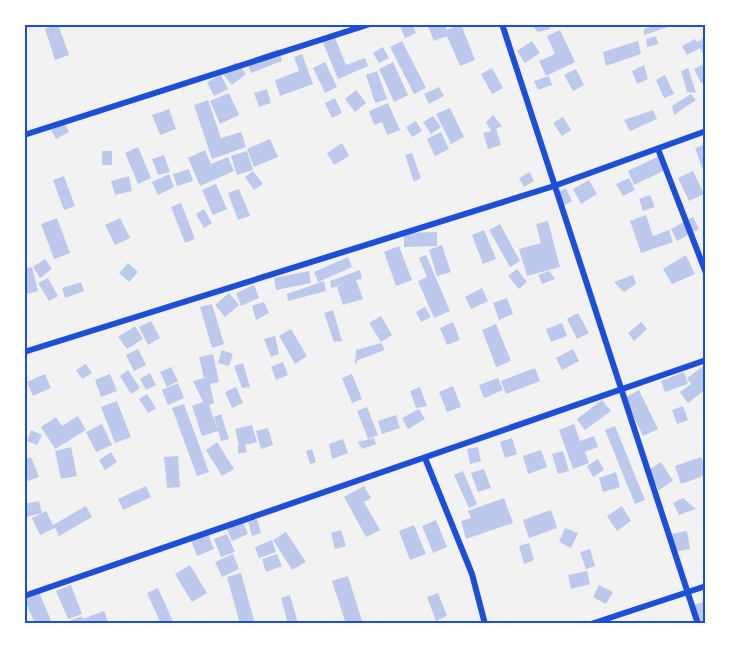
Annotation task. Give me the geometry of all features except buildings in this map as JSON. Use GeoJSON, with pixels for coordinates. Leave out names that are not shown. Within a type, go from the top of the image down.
{"type":"FeatureCollection","features":[{"type":"Feature","properties":{"kind":"street"},"geometry":{"type":"LineString","coordinates":[[24,135],[370,24]]}},
{"type":"Feature","properties":{"kind":"street"},"geometry":{"type":"LineString","coordinates":[[502,24],[699,624]]}},
{"type":"Feature","properties":{"kind":"street"},"geometry":{"type":"LineString","coordinates":[[24,352],[554,186],[706,131]]}},
{"type":"Feature","properties":{"kind":"street"},"geometry":{"type":"LineString","coordinates":[[658,149],[706,273]]}},
{"type":"Feature","properties":{"kind":"street"},"geometry":{"type":"LineString","coordinates":[[24,596],[706,360]]}},
{"type":"Feature","properties":{"kind":"street"},"geometry":{"type":"LineString","coordinates":[[425,458],[472,574],[485,624]]}},
{"type":"Feature","properties":{"kind":"street"},"geometry":{"type":"LineString","coordinates":[[591,624],[706,586]]}}]}
